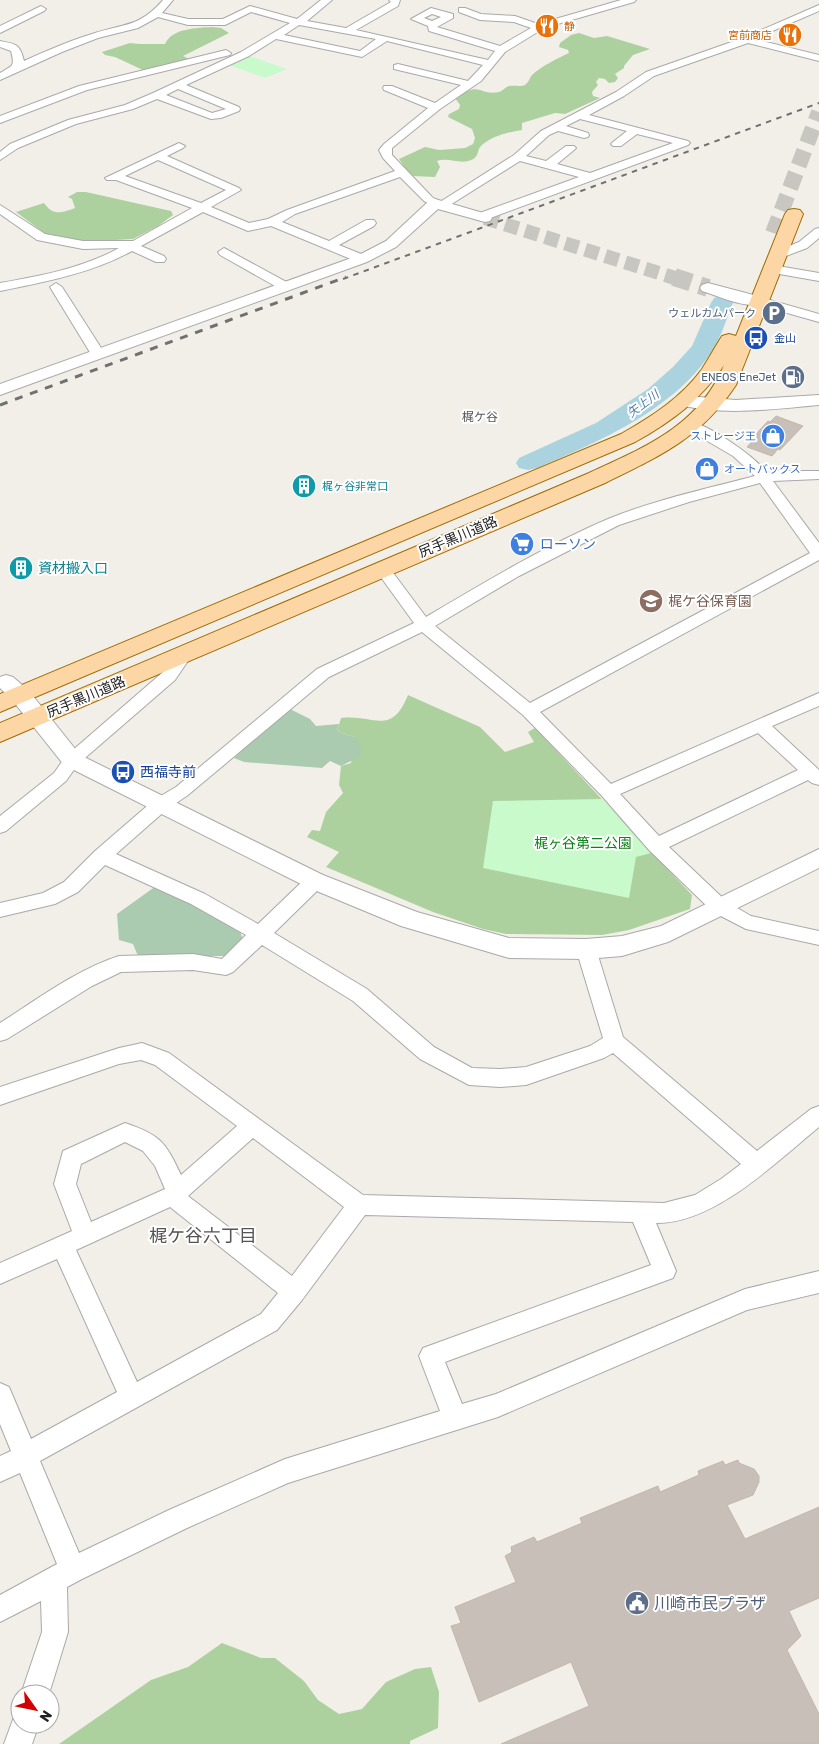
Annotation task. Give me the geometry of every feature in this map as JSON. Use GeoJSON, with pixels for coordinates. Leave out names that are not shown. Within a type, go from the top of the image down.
{"type":"FeatureCollection","features":[{"type":"Feature","properties":{"kind":"main road","name":"尻手黒川道路"},"geometry":{"type":"LineString","coordinates":[[9,694],[628,438],[661,420],[686,401],[715,367],[775,262],[794,214]]}},
{"type":"Feature","properties":{"kind":"main road","name":"尻手黒川道路"},"geometry":{"type":"LineString","coordinates":[[0,733],[645,455],[675,437],[711,406],[722,393],[732,373],[773,232]]}},
{"type":"Feature","properties":{"kind":"street"},"geometry":{"type":"LineString","coordinates":[[0,77],[17,66],[97,35],[138,25],[156,14],[168,0]]}},
{"type":"Feature","properties":{"kind":"street"},"geometry":{"type":"LineString","coordinates":[[0,151],[72,122],[129,107],[156,96],[262,44],[298,22],[327,0]]}},
{"type":"Feature","properties":{"kind":"street"},"geometry":{"type":"LineString","coordinates":[[347,31],[395,4],[396,1],[394,0]]}},
{"type":"Feature","properties":{"kind":"street"},"geometry":{"type":"LineString","coordinates":[[578,115],[684,143],[483,218],[428,199],[387,156],[385,150],[436,107],[477,79],[501,50],[539,27],[631,0]]}},
{"type":"Feature","properties":{"kind":"street"},"geometry":{"type":"LineString","coordinates":[[0,390],[362,259],[391,244],[438,204],[518,156],[545,134],[620,94],[650,74],[747,40],[819,8]]}},
{"type":"Feature","properties":{"kind":"street"},"geometry":{"type":"LineString","coordinates":[[0,30],[41,9]]}},
{"type":"Feature","properties":{"kind":"street"},"geometry":{"type":"LineString","coordinates":[[156,14],[188,22],[229,21],[250,9],[298,22],[385,38],[489,63]]}},
{"type":"Feature","properties":{"kind":"street"},"geometry":{"type":"LineString","coordinates":[[462,10],[480,17],[515,19],[539,27],[569,29]]}},
{"type":"Feature","properties":{"kind":"street"},"geometry":{"type":"LineString","coordinates":[[582,25],[592,11]]}},
{"type":"Feature","properties":{"kind":"street"},"geometry":{"type":"LineString","coordinates":[[202,21],[218,13]]}},
{"type":"Feature","properties":{"kind":"street"},"geometry":{"type":"LineString","coordinates":[[433,24],[432,29],[434,31],[501,50]]}},
{"type":"Feature","properties":{"kind":"street"},"geometry":{"type":"LineString","coordinates":[[276,36],[362,54],[385,38]]}},
{"type":"Feature","properties":{"kind":"street"},"geometry":{"type":"LineString","coordinates":[[747,40],[819,58]]}},
{"type":"Feature","properties":{"kind":"street"},"geometry":{"type":"LineString","coordinates":[[0,44],[10,46],[16,50],[19,63],[17,66]]}},
{"type":"Feature","properties":{"kind":"street"},"geometry":{"type":"LineString","coordinates":[[0,120],[83,88],[262,44]]}},
{"type":"Feature","properties":{"kind":"street"},"geometry":{"type":"LineString","coordinates":[[398,66],[469,84]]}},
{"type":"Feature","properties":{"kind":"street"},"geometry":{"type":"LineString","coordinates":[[156,96],[211,116],[218,116],[235,109],[176,85]]}},
{"type":"Feature","properties":{"kind":"street"},"geometry":{"type":"LineString","coordinates":[[388,88],[436,107]]}},
{"type":"Feature","properties":{"kind":"street"},"geometry":{"type":"LineString","coordinates":[[558,127],[584,134]]}},
{"type":"Feature","properties":{"kind":"street"},"geometry":{"type":"LineString","coordinates":[[617,144],[635,130]]}},
{"type":"Feature","properties":{"kind":"street"},"geometry":{"type":"LineString","coordinates":[[0,157],[14,146]]}},
{"type":"Feature","properties":{"kind":"street"},"geometry":{"type":"LineString","coordinates":[[110,178],[179,146]]}},
{"type":"Feature","properties":{"kind":"street"},"geometry":{"type":"LineString","coordinates":[[549,165],[570,148]]}},
{"type":"Feature","properties":{"kind":"street"},"geometry":{"type":"LineString","coordinates":[[0,287],[49,278],[112,257],[235,190],[158,156]]}},
{"type":"Feature","properties":{"kind":"street"},"geometry":{"type":"LineString","coordinates":[[518,156],[590,177]]}},
{"type":"Feature","properties":{"kind":"street"},"geometry":{"type":"LineString","coordinates":[[110,178],[202,207],[248,227],[272,222],[291,212],[403,172]]}},
{"type":"Feature","properties":{"kind":"street"},"geometry":{"type":"LineString","coordinates":[[2,214],[41,237],[83,245],[132,245],[160,259]]}},
{"type":"Feature","properties":{"kind":"street"},"geometry":{"type":"LineString","coordinates":[[272,222],[362,259]]}},
{"type":"Feature","properties":{"kind":"street"},"geometry":{"type":"LineString","coordinates":[[329,246],[370,223]]}},
{"type":"Feature","properties":{"kind":"street"},"geometry":{"type":"LineString","coordinates":[[775,262],[803,245],[819,232]]}},
{"type":"Feature","properties":{"kind":"street"},"geometry":{"type":"LineString","coordinates":[[224,252],[286,287]]}},
{"type":"Feature","properties":{"kind":"street"},"geometry":{"type":"LineString","coordinates":[[775,262],[819,277]]}},
{"type":"Feature","properties":{"kind":"street"},"geometry":{"type":"LineString","coordinates":[[56,287],[94,355]]}},
{"type":"Feature","properties":{"kind":"street"},"geometry":{"type":"LineString","coordinates":[[708,288],[819,318]]}},
{"type":"Feature","properties":{"kind":"street"},"geometry":{"type":"LineString","coordinates":[[0,373],[75,355],[94,355]]}},
{"type":"Feature","properties":{"kind":"street"},"geometry":{"type":"LineString","coordinates":[[686,401],[711,406],[758,405],[819,400]]}},
{"type":"Feature","properties":{"kind":"street"},"geometry":{"type":"LineString","coordinates":[[529,711],[819,554],[757,469],[738,453],[690,425]]}},
{"type":"Feature","properties":{"kind":"street"},"geometry":{"type":"LineString","coordinates":[[0,910],[48,899],[71,887],[102,856],[160,805],[182,791],[323,674],[424,625],[513,573],[614,522],[684,499],[779,475],[819,475]]}},
{"type":"Feature","properties":{"kind":"street"},"geometry":{"type":"LineString","coordinates":[[383,569],[424,625],[529,711],[608,792],[656,845],[720,908],[746,922],[819,938]]}},
{"type":"Feature","properties":{"kind":"street"},"geometry":{"type":"LineString","coordinates":[[0,826],[60,777],[72,760],[169,676],[184,655]]}},
{"type":"Feature","properties":{"kind":"street"},"geometry":{"type":"LineString","coordinates":[[9,694],[38,717],[72,760],[160,805],[315,881],[410,919],[509,948],[586,949],[622,946],[668,933],[819,858]]}},
{"type":"Feature","properties":{"kind":"street"},"geometry":{"type":"LineString","coordinates":[[608,792],[819,699]]}},
{"type":"Feature","properties":{"kind":"street"},"geometry":{"type":"LineString","coordinates":[[656,845],[815,776],[760,725]]}},
{"type":"Feature","properties":{"kind":"street"},"geometry":{"type":"LineString","coordinates":[[102,856],[198,899],[260,934],[360,995],[427,1053],[469,1076],[500,1078],[526,1076],[598,1052],[614,1042]]}},
{"type":"Feature","properties":{"kind":"street"},"geometry":{"type":"LineString","coordinates":[[0,1033],[85,980],[119,964],[193,962],[226,966],[315,881]]}},
{"type":"Feature","properties":{"kind":"street"},"geometry":{"type":"LineString","coordinates":[[586,949],[614,1042],[757,1164]]}},
{"type":"Feature","properties":{"kind":"street"},"geometry":{"type":"LineString","coordinates":[[0,1096],[119,1056],[142,1051],[162,1059],[358,1205],[664,1213],[700,1204],[729,1186],[819,1115]]}},
{"type":"Feature","properties":{"kind":"street"},"geometry":{"type":"LineString","coordinates":[[0,1274],[174,1194],[252,1126]]}},
{"type":"Feature","properties":{"kind":"street"},"geometry":{"type":"LineString","coordinates":[[85,1236],[65,1184],[71,1158],[125,1132],[151,1144],[163,1160],[174,1194],[294,1292]]}},
{"type":"Feature","properties":{"kind":"street"},"geometry":{"type":"LineString","coordinates":[[0,1470],[269,1322],[294,1292],[358,1205]]}},
{"type":"Feature","properties":{"kind":"street"},"geometry":{"type":"LineString","coordinates":[[455,1419],[431,1356],[665,1271],[640,1212]]}},
{"type":"Feature","properties":{"kind":"street"},"geometry":{"type":"LineString","coordinates":[[63,1246],[132,1398]]}},
{"type":"Feature","properties":{"kind":"street"},"geometry":{"type":"LineString","coordinates":[[0,1609],[63,1576],[285,1471],[498,1405],[745,1300],[819,1282]]}},
{"type":"Feature","properties":{"kind":"street"},"geometry":{"type":"LineString","coordinates":[[0,1395],[27,1456],[63,1576],[55,1632],[38,1684]]}},
{"type":"Feature","properties":{"kind":"green space"},"geometry":{"type":"Polygon","coordinates":[[[212,27],[221,28],[229,33],[183,56],[191,60],[145,71],[115,57],[105,55],[102,52],[130,43],[165,44],[168,39],[179,32],[212,27]]]}},
{"type":"Feature","properties":{"kind":"green space"},"geometry":{"type":"Polygon","coordinates":[[[579,33],[594,38],[607,36],[650,49],[633,55],[624,68],[615,74],[618,78],[615,82],[609,83],[605,79],[599,78],[596,82],[598,85],[592,92],[593,96],[600,98],[565,114],[555,113],[522,123],[522,130],[500,135],[486,142],[480,147],[474,159],[463,162],[437,161],[440,167],[435,177],[412,176],[409,174],[399,159],[425,147],[439,150],[465,148],[473,144],[475,138],[472,129],[448,117],[449,114],[459,109],[460,105],[455,98],[475,89],[492,93],[509,86],[525,85],[532,75],[540,69],[569,53],[568,50],[559,47],[560,43],[571,35],[579,33]]]}},
{"type":"Feature","properties":{"kind":"green space"},"geometry":{"type":"Polygon","coordinates":[[[247,55],[287,69],[265,78],[226,64],[247,55]]]}},
{"type":"Feature","properties":{"kind":"green space"},"geometry":{"type":"Polygon","coordinates":[[[77,192],[86,192],[171,211],[173,215],[158,226],[133,239],[82,242],[47,235],[16,212],[44,203],[54,212],[70,210],[75,208],[72,199],[68,197],[77,192]]]}},
{"type":"Feature","properties":{"kind":"green space"},"geometry":{"type":"Polygon","coordinates":[[[408,695],[480,727],[505,752],[534,742],[528,732],[535,728],[692,895],[690,909],[629,930],[602,935],[506,934],[483,929],[433,912],[326,867],[339,852],[307,837],[312,830],[320,831],[326,812],[343,793],[339,785],[341,766],[351,763],[354,737],[337,731],[341,718],[388,720],[395,716],[402,708],[408,695]]]}},
{"type":"Feature","properties":{"kind":"green space"},"geometry":{"type":"Polygon","coordinates":[[[290,709],[310,719],[316,726],[339,724],[337,731],[354,737],[360,742],[361,756],[341,766],[330,761],[322,768],[244,762],[234,758],[290,709]]]}},
{"type":"Feature","properties":{"kind":"green space","name":"梶ヶ谷第二公園"},"geometry":{"type":"Polygon","coordinates":[[[602,799],[651,853],[636,857],[629,898],[483,868],[493,801],[602,799]]]}},
{"type":"Feature","properties":{"kind":"green space"},"geometry":{"type":"Polygon","coordinates":[[[156,886],[185,898],[240,931],[243,940],[227,956],[138,956],[133,944],[119,940],[117,914],[156,886]]]}},
{"type":"Feature","properties":{"kind":"green space"},"geometry":{"type":"Polygon","coordinates":[[[222,1643],[261,1658],[275,1658],[304,1681],[318,1700],[339,1714],[362,1709],[386,1682],[415,1669],[431,1667],[439,1692],[438,1728],[410,1741],[410,1744],[59,1744],[151,1680],[188,1667],[222,1643]]]}},
{"type":"Feature","properties":{"kind":"building","name":"ストレージ王"},"geometry":{"type":"Polygon","coordinates":[[[776,416],[803,426],[772,456],[747,447],[768,421],[770,422],[776,416]]]}},
{"type":"Feature","properties":{"kind":"building","name":"川崎市民プラザ"},"geometry":{"type":"Polygon","coordinates":[[[738,1460],[739,1463],[754,1469],[759,1476],[759,1482],[753,1495],[727,1505],[745,1539],[819,1507],[819,1598],[789,1611],[801,1636],[787,1650],[819,1714],[819,1744],[501,1744],[589,1706],[571,1662],[479,1702],[451,1626],[461,1623],[455,1607],[516,1582],[505,1556],[512,1552],[511,1547],[534,1537],[537,1542],[582,1523],[580,1518],[658,1486],[660,1492],[699,1475],[698,1471],[723,1461],[725,1465],[738,1460]]]}},
{"type":"Feature","properties":{"kind":"waterway","name":"矢上川"},"geometry":{"type":"LineString","coordinates":[[528,463],[605,428],[640,407],[657,394],[686,368],[701,350],[722,303]]}},
{"type":"Feature","properties":{"kind":"tunnel"},"geometry":{"type":"LineString","coordinates":[[773,233],[819,112]]}},
{"type":"Feature","properties":{"kind":"tunnel"},"geometry":{"type":"LineString","coordinates":[[485,218],[678,279]]}},
{"type":"Feature","properties":{"kind":"tunnel"},"geometry":{"type":"LineString","coordinates":[[674,277],[708,288]]}},
{"type":"Feature","properties":{"kind":"railway"},"geometry":{"type":"LineString","coordinates":[[343,279],[819,103]]}},
{"type":"Feature","properties":{"kind":"railway"},"geometry":{"type":"LineString","coordinates":[[0,405],[346,277]]}},
{"type":"Feature","properties":{"kind":"place","name":"静"},"geometry":{"type":"Point","coordinates":[547,26]}},
{"type":"Feature","properties":{"kind":"place","name":"宮前商店"},"geometry":{"type":"Point","coordinates":[790,35]}},
{"type":"Feature","properties":{"kind":"place","name":"ウェルカムパーク"},"geometry":{"type":"Point","coordinates":[774,313]}},
{"type":"Feature","properties":{"kind":"place","name":"金山"},"geometry":{"type":"Point","coordinates":[756,338]}},
{"type":"Feature","properties":{"kind":"place","name":"ENEOS EneJet"},"geometry":{"type":"Point","coordinates":[793,377]}},
{"type":"Feature","properties":{"kind":"place","name":"ストレージ王"},"geometry":{"type":"Point","coordinates":[773,436]}},
{"type":"Feature","properties":{"kind":"place","name":"オートバックス"},"geometry":{"type":"Point","coordinates":[707,469]}},
{"type":"Feature","properties":{"kind":"place","name":"梶ヶ谷非常口"},"geometry":{"type":"Point","coordinates":[304,486]}},
{"type":"Feature","properties":{"kind":"place","name":"ローソン"},"geometry":{"type":"Point","coordinates":[522,544]}},
{"type":"Feature","properties":{"kind":"place","name":"資材搬入口"},"geometry":{"type":"Point","coordinates":[21,568]}},
{"type":"Feature","properties":{"kind":"place","name":"梶ケ谷保育園"},"geometry":{"type":"Point","coordinates":[651,601]}},
{"type":"Feature","properties":{"kind":"place","name":"西福寺前"},"geometry":{"type":"Point","coordinates":[123,772]}},
{"type":"Feature","properties":{"kind":"place","name":"川崎市民プラザ"},"geometry":{"type":"Point","coordinates":[637,1603]}},
{"type":"Feature","properties":{"kind":"district","name":"梶ケ谷"},"geometry":{"type":"Point","coordinates":[480,417]}},
{"type":"Feature","properties":{"kind":"district","name":"梶ケ谷六丁目"},"geometry":{"type":"Point","coordinates":[203,1236]}}]}
